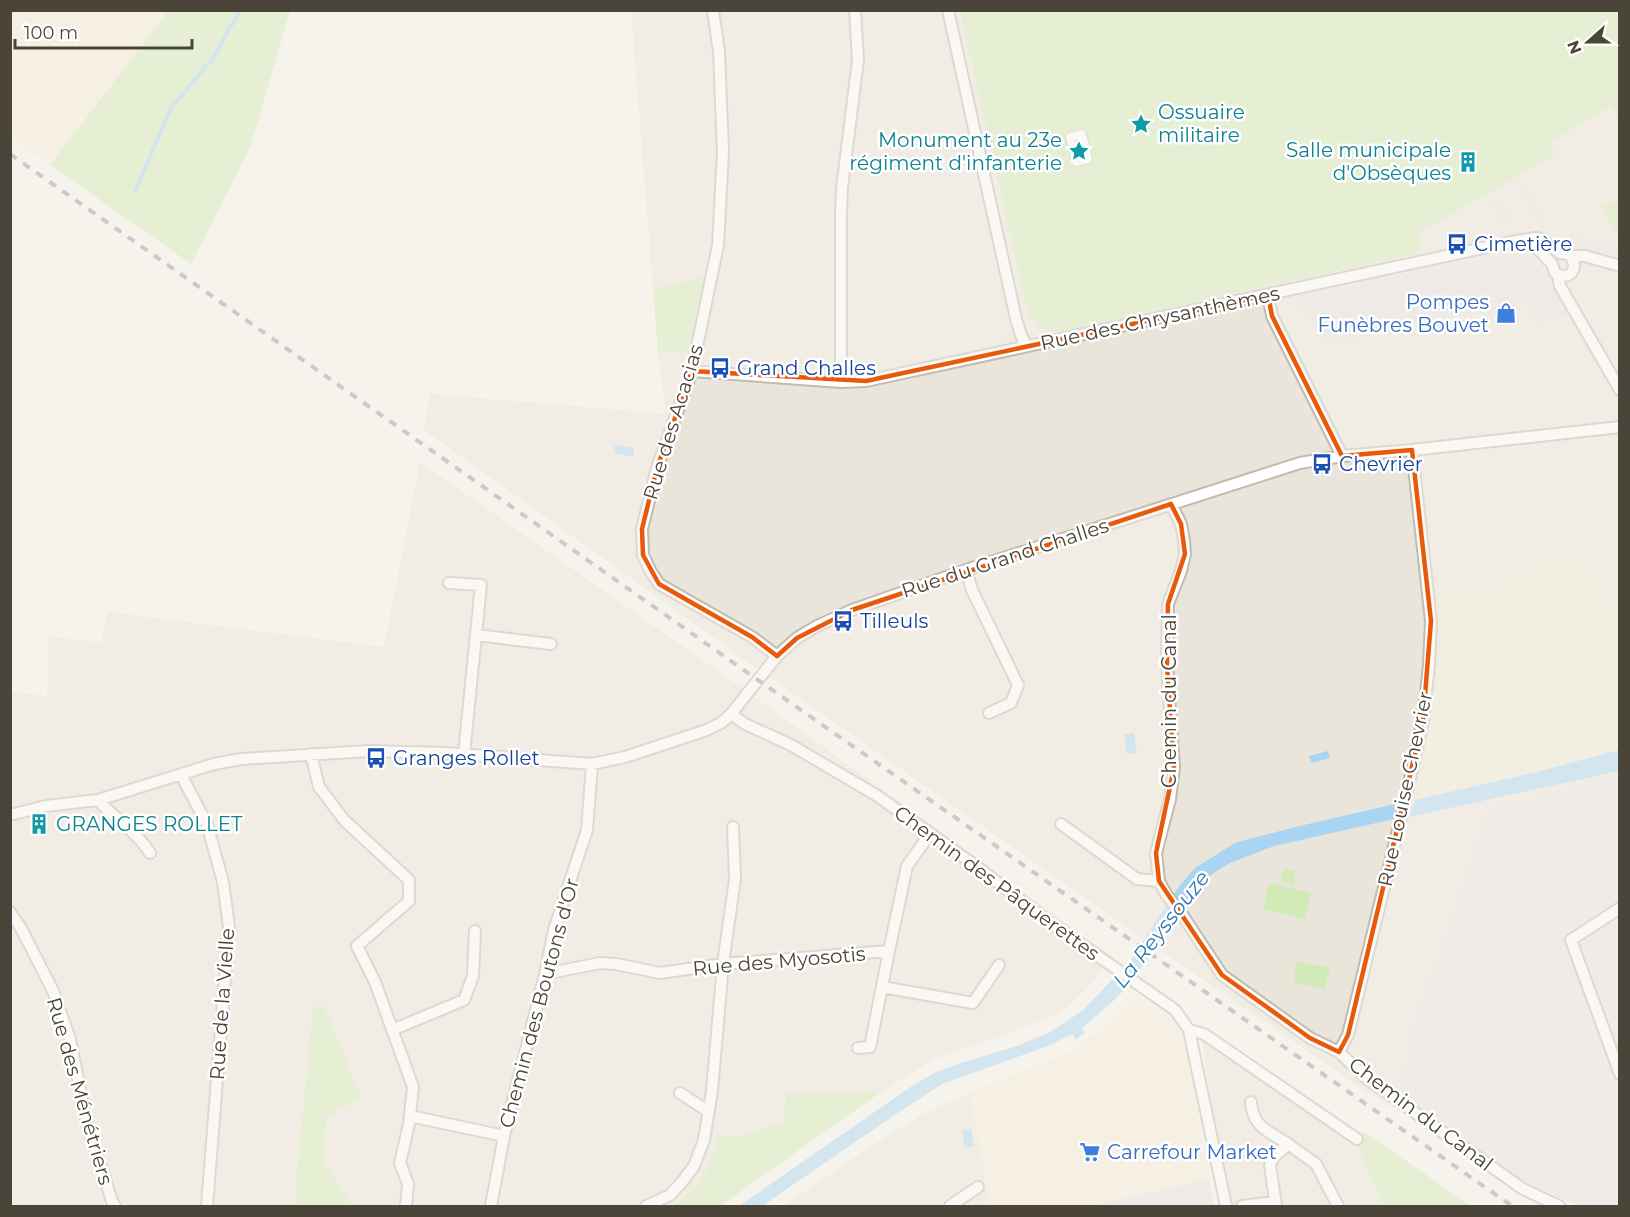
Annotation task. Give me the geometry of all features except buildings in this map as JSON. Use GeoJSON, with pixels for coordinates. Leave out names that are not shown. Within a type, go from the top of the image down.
{"type":"FeatureCollection","features":[{"type":"Feature","properties":{"kind":"street","name":"Rue des Acacias"},"geometry":{"type":"LineString","coordinates":[[713,10],[720,52],[723,152],[718,245],[692,371],[657,468],[642,529],[643,555],[659,584],[752,637],[777,656]]}},
{"type":"Feature","properties":{"kind":"street"},"geometry":{"type":"LineString","coordinates":[[841,382],[841,205],[858,60],[855,10]]}},
{"type":"Feature","properties":{"kind":"street","name":"Rue des Chrysanthèmes"},"geometry":{"type":"LineString","coordinates":[[948,10],[1016,319],[1026,346],[1535,238],[1541,240],[1567,265]]}},
{"type":"Feature","properties":{"kind":"street"},"geometry":{"type":"LineString","coordinates":[[1524,241],[1539,250],[1552,264],[1553,270],[1585,256],[1620,266]]}},
{"type":"Feature","properties":{"kind":"street"},"geometry":{"type":"LineString","coordinates":[[1567,265],[1570,304],[1620,390]]}},
{"type":"Feature","properties":{"kind":"street"},"geometry":{"type":"LineString","coordinates":[[1268,295],[1272,316],[1342,456]]}},
{"type":"Feature","properties":{"kind":"street"},"geometry":{"type":"LineString","coordinates":[[692,371],[841,382],[866,381],[1026,346]]}},
{"type":"Feature","properties":{"kind":"street","name":"Rue du Grand Challes"},"geometry":{"type":"LineString","coordinates":[[10,815],[46,806],[98,800],[214,764],[241,759],[368,751],[464,754],[592,764],[625,757],[704,731],[721,723],[731,714],[777,656],[797,638],[817,626],[852,610],[966,570],[1300,463],[1342,456],[1620,427]]}},
{"type":"Feature","properties":{"kind":"street","name":"Rue Louise Chevrier"},"geometry":{"type":"LineString","coordinates":[[1339,1052],[1348,1035],[1423,720],[1431,621],[1412,450]]}},
{"type":"Feature","properties":{"kind":"street","name":"Chemin du Canal"},"geometry":{"type":"LineString","coordinates":[[1171,504],[1181,524],[1185,554],[1168,604],[1167,665],[1174,768],[1170,799],[1156,853],[1159,881],[1166,894],[1222,975],[1310,1038],[1339,1052],[1365,1078],[1523,1189],[1559,1206]]}},
{"type":"Feature","properties":{"kind":"street"},"geometry":{"type":"LineString","coordinates":[[966,570],[972,590],[1018,685],[1011,703],[988,713]]}},
{"type":"Feature","properties":{"kind":"street"},"geometry":{"type":"LineString","coordinates":[[449,583],[481,585],[464,754]]}},
{"type":"Feature","properties":{"kind":"street"},"geometry":{"type":"LineString","coordinates":[[476,635],[551,644]]}},
{"type":"Feature","properties":{"kind":"street","name":"Chemin des Pâquerettes"},"geometry":{"type":"LineString","coordinates":[[731,714],[745,724],[791,745],[876,795],[1174,1010],[1190,1030],[1226,1206]]}},
{"type":"Feature","properties":{"kind":"street"},"geometry":{"type":"LineString","coordinates":[[311,754],[319,787],[345,820],[409,880],[409,901],[357,946],[375,982],[413,1087],[410,1116],[400,1163],[408,1184],[406,1206]]}},
{"type":"Feature","properties":{"kind":"street","name":"Chemin des Boutons d'Or"},"geometry":{"type":"LineString","coordinates":[[491,1206],[504,1136],[554,930],[587,830],[592,764]]}},
{"type":"Feature","properties":{"kind":"street","name":"Rue de la Vielle"},"geometry":{"type":"LineString","coordinates":[[181,775],[207,824],[223,882],[229,927],[207,1206]]}},
{"type":"Feature","properties":{"kind":"street"},"geometry":{"type":"LineString","coordinates":[[98,800],[143,842],[150,853]]}},
{"type":"Feature","properties":{"kind":"street"},"geometry":{"type":"LineString","coordinates":[[1061,824],[1137,879],[1159,881]]}},
{"type":"Feature","properties":{"kind":"street"},"geometry":{"type":"LineString","coordinates":[[646,1206],[670,1195],[682,1182],[694,1166],[704,1140],[712,1091],[723,964],[735,879],[733,827]]}},
{"type":"Feature","properties":{"kind":"street","name":"Rue des Myosotis"},"geometry":{"type":"LineString","coordinates":[[545,974],[600,963],[660,973],[723,964],[889,951],[907,866],[930,834]]}},
{"type":"Feature","properties":{"kind":"street"},"geometry":{"type":"LineString","coordinates":[[1620,908],[1571,940],[1620,1074]]}},
{"type":"Feature","properties":{"kind":"street","name":"Rue des Ménétriers"},"geometry":{"type":"LineString","coordinates":[[10,912],[22,930],[53,991],[70,1039],[87,1124],[115,1206]]}},
{"type":"Feature","properties":{"kind":"street"},"geometry":{"type":"LineString","coordinates":[[392,1030],[464,1000],[473,976],[475,931]]}},
{"type":"Feature","properties":{"kind":"street"},"geometry":{"type":"LineString","coordinates":[[858,1048],[870,1047],[889,951]]}},
{"type":"Feature","properties":{"kind":"street"},"geometry":{"type":"LineString","coordinates":[[882,987],[973,1003],[999,965]]}},
{"type":"Feature","properties":{"kind":"street"},"geometry":{"type":"LineString","coordinates":[[1190,1030],[1204,1034],[1357,1139]]}},
{"type":"Feature","properties":{"kind":"street"},"geometry":{"type":"LineString","coordinates":[[680,1093],[709,1112]]}},
{"type":"Feature","properties":{"kind":"street"},"geometry":{"type":"LineString","coordinates":[[1251,1102],[1257,1123],[1316,1164],[1338,1206]]}},
{"type":"Feature","properties":{"kind":"street"},"geometry":{"type":"LineString","coordinates":[[410,1116],[504,1136]]}},
{"type":"Feature","properties":{"kind":"street"},"geometry":{"type":"LineString","coordinates":[[1242,1206],[1276,1204],[1270,1165],[1273,1158],[1288,1144]]}},
{"type":"Feature","properties":{"kind":"street"},"geometry":{"type":"LineString","coordinates":[[950,1206],[978,1187]]}},
{"type":"Feature","properties":{"kind":"highlighted area"},"geometry":{"type":"Polygon","coordinates":[[[1268,295],[1272,316],[1342,456],[1412,450],[1431,621],[1423,720],[1348,1035],[1339,1052],[1310,1038],[1222,975],[1159,881],[1156,853],[1174,768],[1167,665],[1168,604],[1185,554],[1181,524],[1171,504],[852,610],[797,638],[777,656],[752,637],[659,584],[643,555],[642,529],[657,468],[692,371],[866,381],[1268,295]]]}},
{"type":"Feature","properties":{"kind":"shaded area"},"geometry":{"type":"Polygon","coordinates":[[[11,10],[169,11],[50,165],[11,137],[11,10]]]}},
{"type":"Feature","properties":{"kind":"shaded area"},"geometry":{"type":"Polygon","coordinates":[[[631,11],[1619,11],[1619,772],[1554,792],[1489,806],[1414,1020],[1396,1094],[1387,1106],[752,665],[424,430],[430,394],[666,414],[658,354],[693,350],[704,279],[653,288],[631,11]]]}},
{"type":"Feature","properties":{"kind":"shaded area"},"geometry":{"type":"Polygon","coordinates":[[[1527,187],[1547,220],[1541,224],[1521,191],[1527,187]]]}},
{"type":"Feature","properties":{"kind":"shaded area"},"geometry":{"type":"Polygon","coordinates":[[[1499,198],[1511,220],[1502,224],[1491,202],[1499,198]]]}},
{"type":"Feature","properties":{"kind":"shaded area"},"geometry":{"type":"Polygon","coordinates":[[[1579,237],[1619,247],[1619,260],[1577,250],[1579,237]]]}},
{"type":"Feature","properties":{"kind":"shaded area"},"geometry":{"type":"Polygon","coordinates":[[[1504,255],[1522,255],[1536,265],[1570,313],[1536,325],[1529,301],[1325,345],[1297,299],[1405,274],[1504,255]]]}},
{"type":"Feature","properties":{"kind":"shaded area"},"geometry":{"type":"Polygon","coordinates":[[[420,462],[738,685],[1113,957],[1085,991],[1060,1013],[935,1059],[881,1092],[786,1094],[784,1122],[740,1137],[718,1135],[710,1166],[690,1192],[672,1206],[11,1206],[11,692],[47,696],[49,637],[102,642],[107,612],[384,647],[420,462]]]}},
{"type":"Feature","properties":{"kind":"shaded area"},"geometry":{"type":"Polygon","coordinates":[[[1578,549],[1615,615],[1619,613],[1619,750],[1537,772],[1415,800],[1435,701],[1440,647],[1438,596],[1507,578],[1578,549]]]}},
{"type":"Feature","properties":{"kind":"shaded area"},"geometry":{"type":"Polygon","coordinates":[[[1619,772],[1619,1206],[1579,1206],[1528,1184],[1396,1094],[1414,1020],[1489,806],[1554,792],[1619,772]]]}},
{"type":"Feature","properties":{"kind":"shaded area"},"geometry":{"type":"Polygon","coordinates":[[[1135,996],[1172,1020],[1187,1042],[1214,1206],[991,1206],[969,1093],[1068,1053],[1095,1034],[1135,996]]]}},
{"type":"Feature","properties":{"kind":"shaded area"},"geometry":{"type":"Polygon","coordinates":[[[1201,1037],[1357,1145],[1383,1206],[1233,1206],[1218,1141],[1201,1037]]]}},
{"type":"Feature","properties":{"kind":"shaded area"},"geometry":{"type":"Polygon","coordinates":[[[969,1093],[991,1206],[784,1206],[873,1145],[922,1115],[969,1093]]]}},
{"type":"Feature","properties":{"kind":"shaded area"},"geometry":{"type":"Polygon","coordinates":[[[1209,1178],[1214,1206],[1087,1206],[1123,1199],[1209,1178]]]}},
{"type":"Feature","properties":{"kind":"green space"},"geometry":{"type":"Polygon","coordinates":[[[169,10],[290,11],[251,145],[191,264],[50,165],[169,10]]]}},
{"type":"Feature","properties":{"kind":"green space"},"geometry":{"type":"Polygon","coordinates":[[[960,11],[1619,11],[1619,121],[1611,106],[1550,142],[1556,154],[1417,234],[1423,247],[1409,255],[1059,332],[1039,329],[1028,314],[960,11]]]}},
{"type":"Feature","properties":{"kind":"green space"},"geometry":{"type":"Polygon","coordinates":[[[1619,198],[1619,237],[1601,208],[1619,198]]]}},
{"type":"Feature","properties":{"kind":"green space"},"geometry":{"type":"Polygon","coordinates":[[[704,278],[693,350],[658,354],[653,288],[704,278]]]}},
{"type":"Feature","properties":{"kind":"green space"},"geometry":{"type":"Polygon","coordinates":[[[1283,869],[1296,871],[1294,884],[1281,882],[1283,869]]]}},
{"type":"Feature","properties":{"kind":"green space"},"geometry":{"type":"Polygon","coordinates":[[[1269,883],[1311,893],[1305,919],[1263,909],[1269,883]]]}},
{"type":"Feature","properties":{"kind":"green space"},"geometry":{"type":"Polygon","coordinates":[[[1297,961],[1330,968],[1325,989],[1293,982],[1297,961]]]}},
{"type":"Feature","properties":{"kind":"green space"},"geometry":{"type":"Polygon","coordinates":[[[323,1004],[361,1097],[326,1117],[324,1163],[353,1206],[296,1206],[313,1008],[323,1004]]]}},
{"type":"Feature","properties":{"kind":"green space"},"geometry":{"type":"Polygon","coordinates":[[[881,1092],[720,1206],[672,1206],[690,1192],[710,1166],[718,1135],[740,1137],[784,1122],[786,1094],[881,1092]]]}},
{"type":"Feature","properties":{"kind":"green space"},"geometry":{"type":"Polygon","coordinates":[[[1363,1131],[1471,1206],[1383,1206],[1357,1145],[1357,1139],[1363,1131]]]}},
{"type":"Feature","properties":{"kind":"water"},"geometry":{"type":"Polygon","coordinates":[[[615,445],[634,448],[633,457],[614,453],[615,445]]]}},
{"type":"Feature","properties":{"kind":"water"},"geometry":{"type":"Polygon","coordinates":[[[1134,733],[1137,753],[1127,754],[1124,735],[1134,733]]]}},
{"type":"Feature","properties":{"kind":"water"},"geometry":{"type":"Polygon","coordinates":[[[1619,750],[1619,771],[1409,817],[1415,800],[1537,772],[1619,750]]]}},
{"type":"Feature","properties":{"kind":"water"},"geometry":{"type":"Polygon","coordinates":[[[1328,751],[1330,758],[1311,763],[1309,756],[1328,751]]]}},
{"type":"Feature","properties":{"kind":"water","name":"La Reyssouze"},"geometry":{"type":"Polygon","coordinates":[[[1395,804],[1394,819],[1274,846],[1230,863],[1215,872],[1198,886],[1187,900],[1131,983],[1082,1028],[1085,1033],[1076,1039],[1072,1034],[1048,1046],[942,1084],[762,1206],[739,1206],[915,1084],[936,1072],[1017,1046],[1046,1034],[1083,1010],[1130,961],[1180,885],[1195,868],[1235,843],[1395,804]]]}},
{"type":"Feature","properties":{"kind":"water"},"geometry":{"type":"Polygon","coordinates":[[[971,1129],[974,1146],[965,1148],[962,1131],[971,1129]]]}},
{"type":"Feature","properties":{"kind":"waterway"},"geometry":{"type":"LineString","coordinates":[[135,191],[171,108],[213,58],[240,10]]}},
{"type":"Feature","properties":{"kind":"railway"},"geometry":{"type":"LineString","coordinates":[[10,154],[1512,1206]]}},
{"type":"Feature","properties":{"kind":"place","name":"Ossuaire militaire"},"geometry":{"type":"Point","coordinates":[1141,124]}},
{"type":"Feature","properties":{"kind":"place","name":"Monument au 23e régiment d'infanterie"},"geometry":{"type":"Point","coordinates":[1079,151]}},
{"type":"Feature","properties":{"kind":"place","name":"Salle municipale d'Obsèques"},"geometry":{"type":"Point","coordinates":[1468,162]}},
{"type":"Feature","properties":{"kind":"place","name":"Cimetière"},"geometry":{"type":"Point","coordinates":[1457,244]}},
{"type":"Feature","properties":{"kind":"place","name":"Pompes Funèbres Bouvet"},"geometry":{"type":"Point","coordinates":[1506,313]}},
{"type":"Feature","properties":{"kind":"place","name":"Grand Challes"},"geometry":{"type":"Point","coordinates":[720,368]}},
{"type":"Feature","properties":{"kind":"place","name":"Chevrier"},"geometry":{"type":"Point","coordinates":[1322,464]}},
{"type":"Feature","properties":{"kind":"place","name":"Tilleuls"},"geometry":{"type":"Point","coordinates":[843,621]}},
{"type":"Feature","properties":{"kind":"place","name":"Granges Rollet"},"geometry":{"type":"Point","coordinates":[376,758]}},
{"type":"Feature","properties":{"kind":"place","name":"GRANGES ROLLET"},"geometry":{"type":"Point","coordinates":[39,824]}},
{"type":"Feature","properties":{"kind":"place","name":"Carrefour Market"},"geometry":{"type":"Point","coordinates":[1090,1152]}}]}
